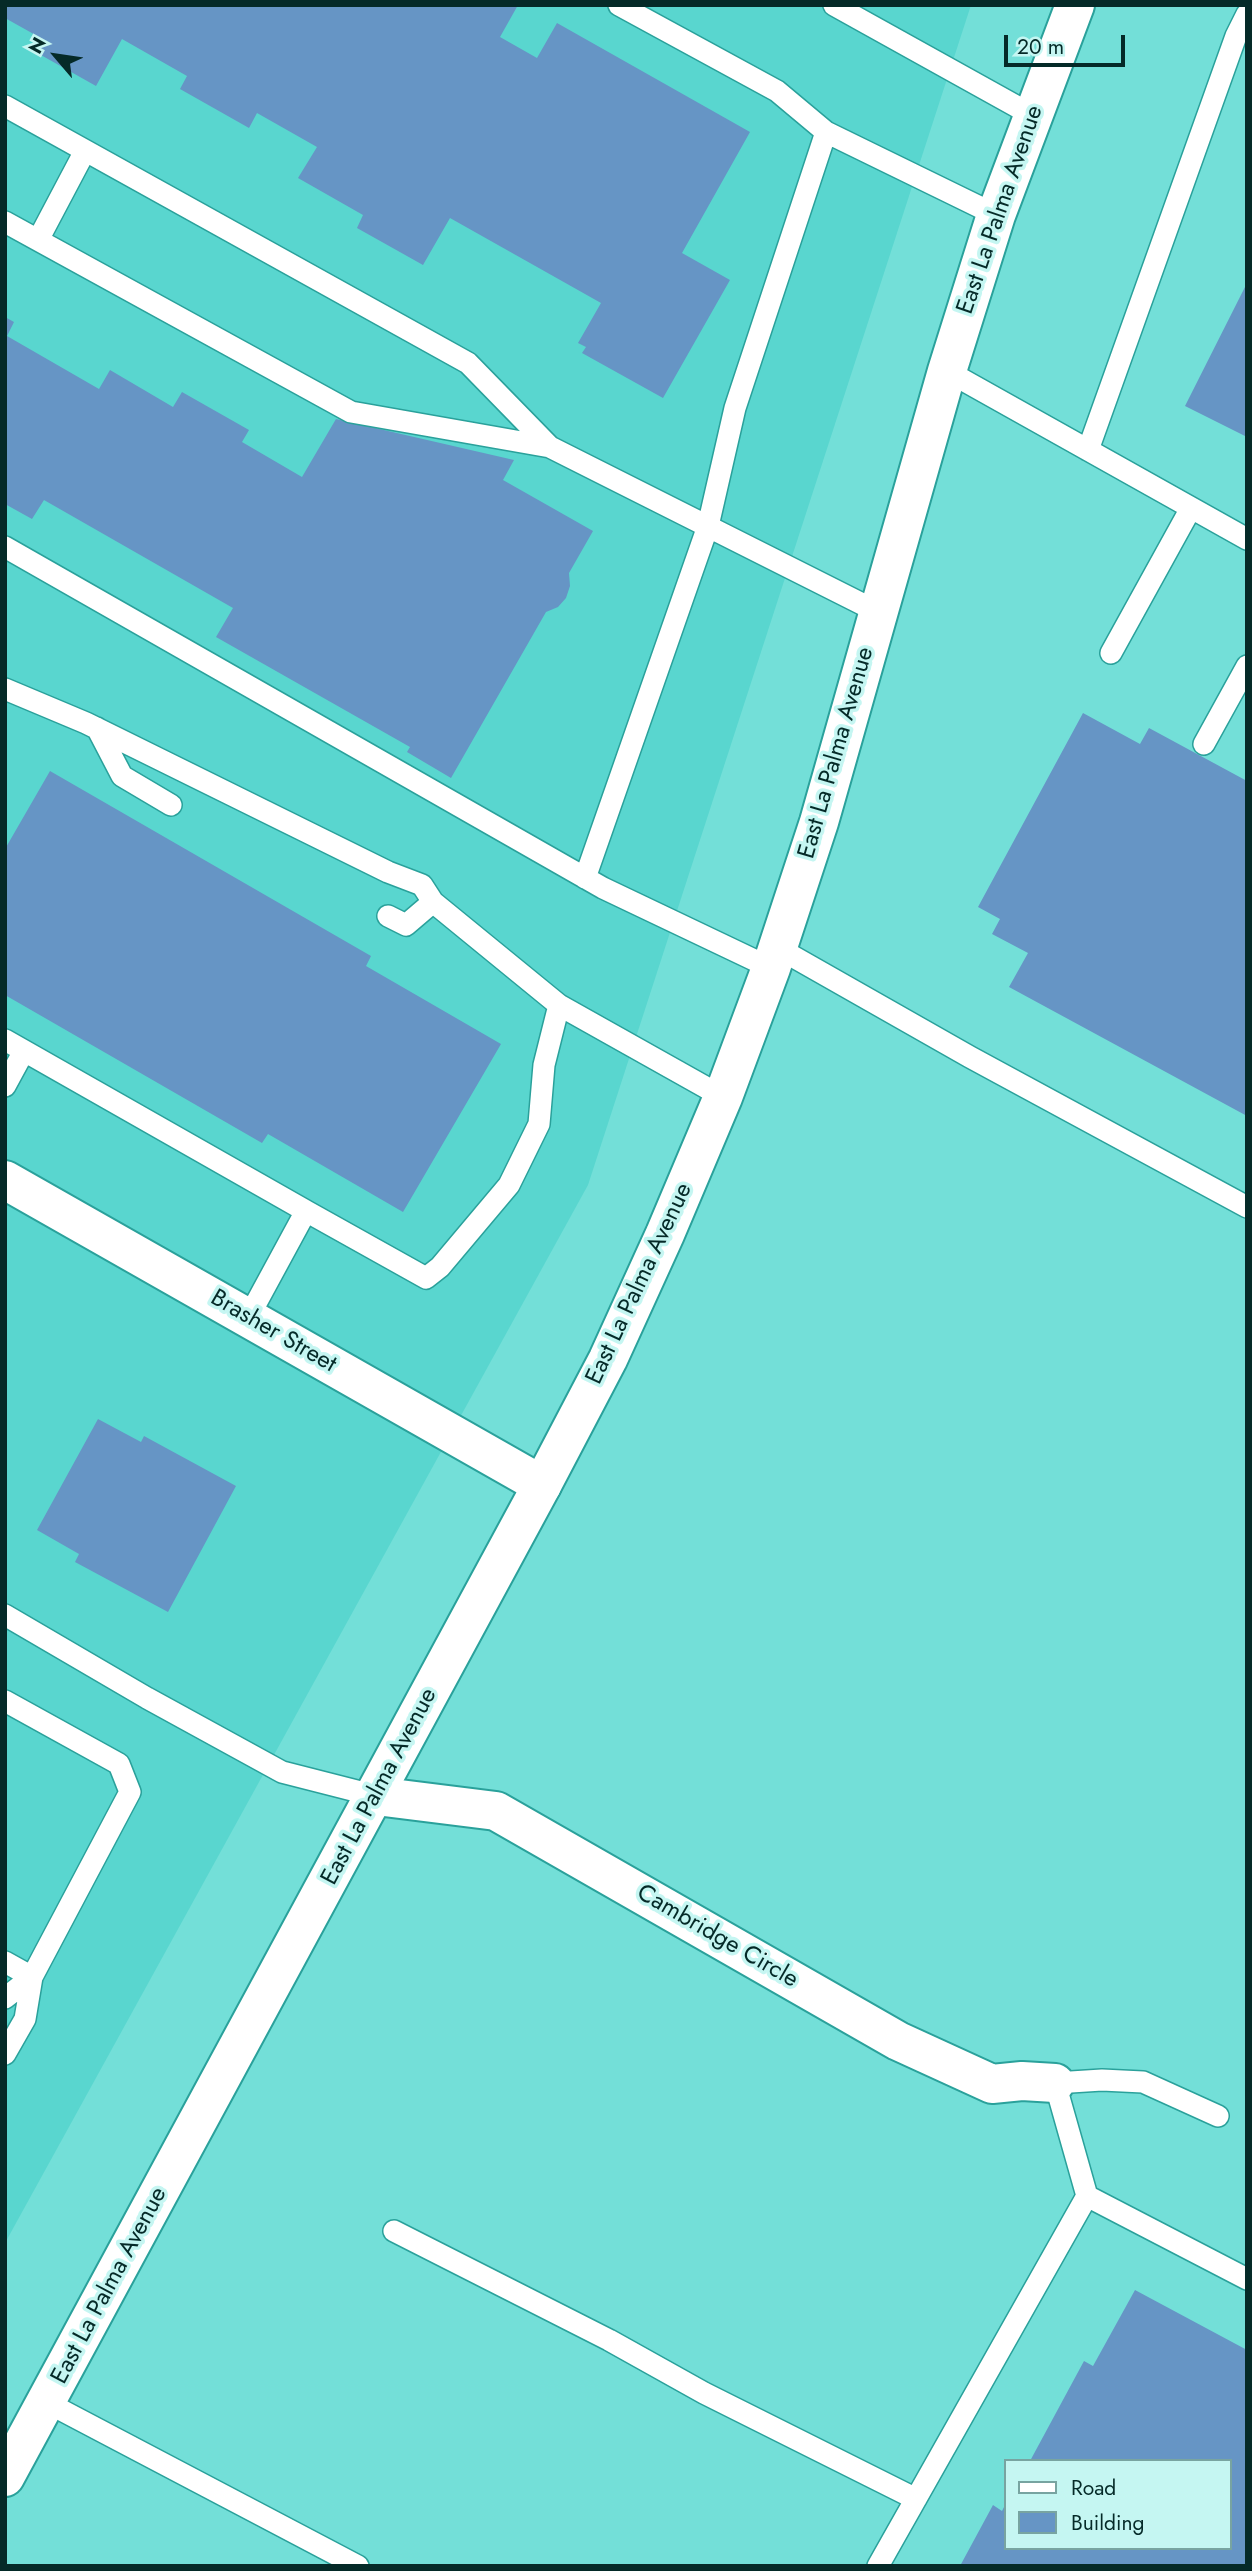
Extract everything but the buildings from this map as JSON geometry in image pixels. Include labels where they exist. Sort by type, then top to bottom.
[{"type":"main road","name":"East La Palma Avenue","points":[[5,2477],[542,1485],[608,1359],[666,1234],[723,1097],[774,958],[819,822],[947,371],[996,215],[1074,5]]},
{"type":"main road","name":"Brasher Street","points":[[5,1180],[542,1485]]},
{"type":"main road","name":"Cambridge Circle","points":[[376,1796],[496,1811],[898,2041],[992,2084],[1022,2081],[1055,2083]]},
{"type":"lane","points":[[619,5],[777,91],[826,132],[996,215]]},
{"type":"lane","points":[[834,5],[871,14],[1032,115]]},
{"type":"lane","points":[[1088,450],[1236,36],[1245,19]]},
{"type":"lane","points":[[5,106],[468,363],[550,447]]},
{"type":"lane","points":[[585,877],[708,526],[735,408],[826,132]]},
{"type":"lane","points":[[38,240],[85,150]]},
{"type":"lane","points":[[5,222],[351,412],[550,447],[878,612]]},
{"type":"lane","points":[[947,371],[1247,539]]},
{"type":"lane","points":[[1111,653],[1191,508]]},
{"type":"lane","points":[[5,547],[585,877],[774,958],[970,1057],[1247,1207]]},
{"type":"lane","points":[[1203,744],[1247,666]]},
{"type":"lane","points":[[5,689],[97,728],[388,872],[422,885],[433,902],[559,1005],[723,1097]]},
{"type":"lane","points":[[97,728],[122,776],[171,805]]},
{"type":"lane","points":[[388,916],[406,925],[433,902]]},
{"type":"lane","points":[[5,1040],[426,1278],[440,1267],[509,1185],[539,1124],[544,1065],[559,1005]]},
{"type":"lane","points":[[5,1086],[24,1051]]},
{"type":"lane","points":[[248,1318],[306,1211]]},
{"type":"lane","points":[[5,1615],[147,1698],[282,1772],[376,1796]]},
{"type":"lane","points":[[5,1701],[119,1764],[130,1792],[32,1977],[25,2019],[5,2054]]},
{"type":"lane","points":[[5,1962],[32,1977]]},
{"type":"lane","points":[[5,1998],[32,1977]]},
{"type":"lane","points":[[878,2566],[1087,2196],[1055,2083],[1102,2080],[1143,2082],[1218,2116]]},
{"type":"lane","points":[[1087,2196],[1247,2279]]},
{"type":"lane","points":[[394,2231],[575,2322],[704,2393],[916,2499]]},
{"type":"lane","points":[[46,2402],[358,2566]]},
{"type":"shaded area","points":[[5,5],[971,5],[588,1185],[5,2243]]}]
